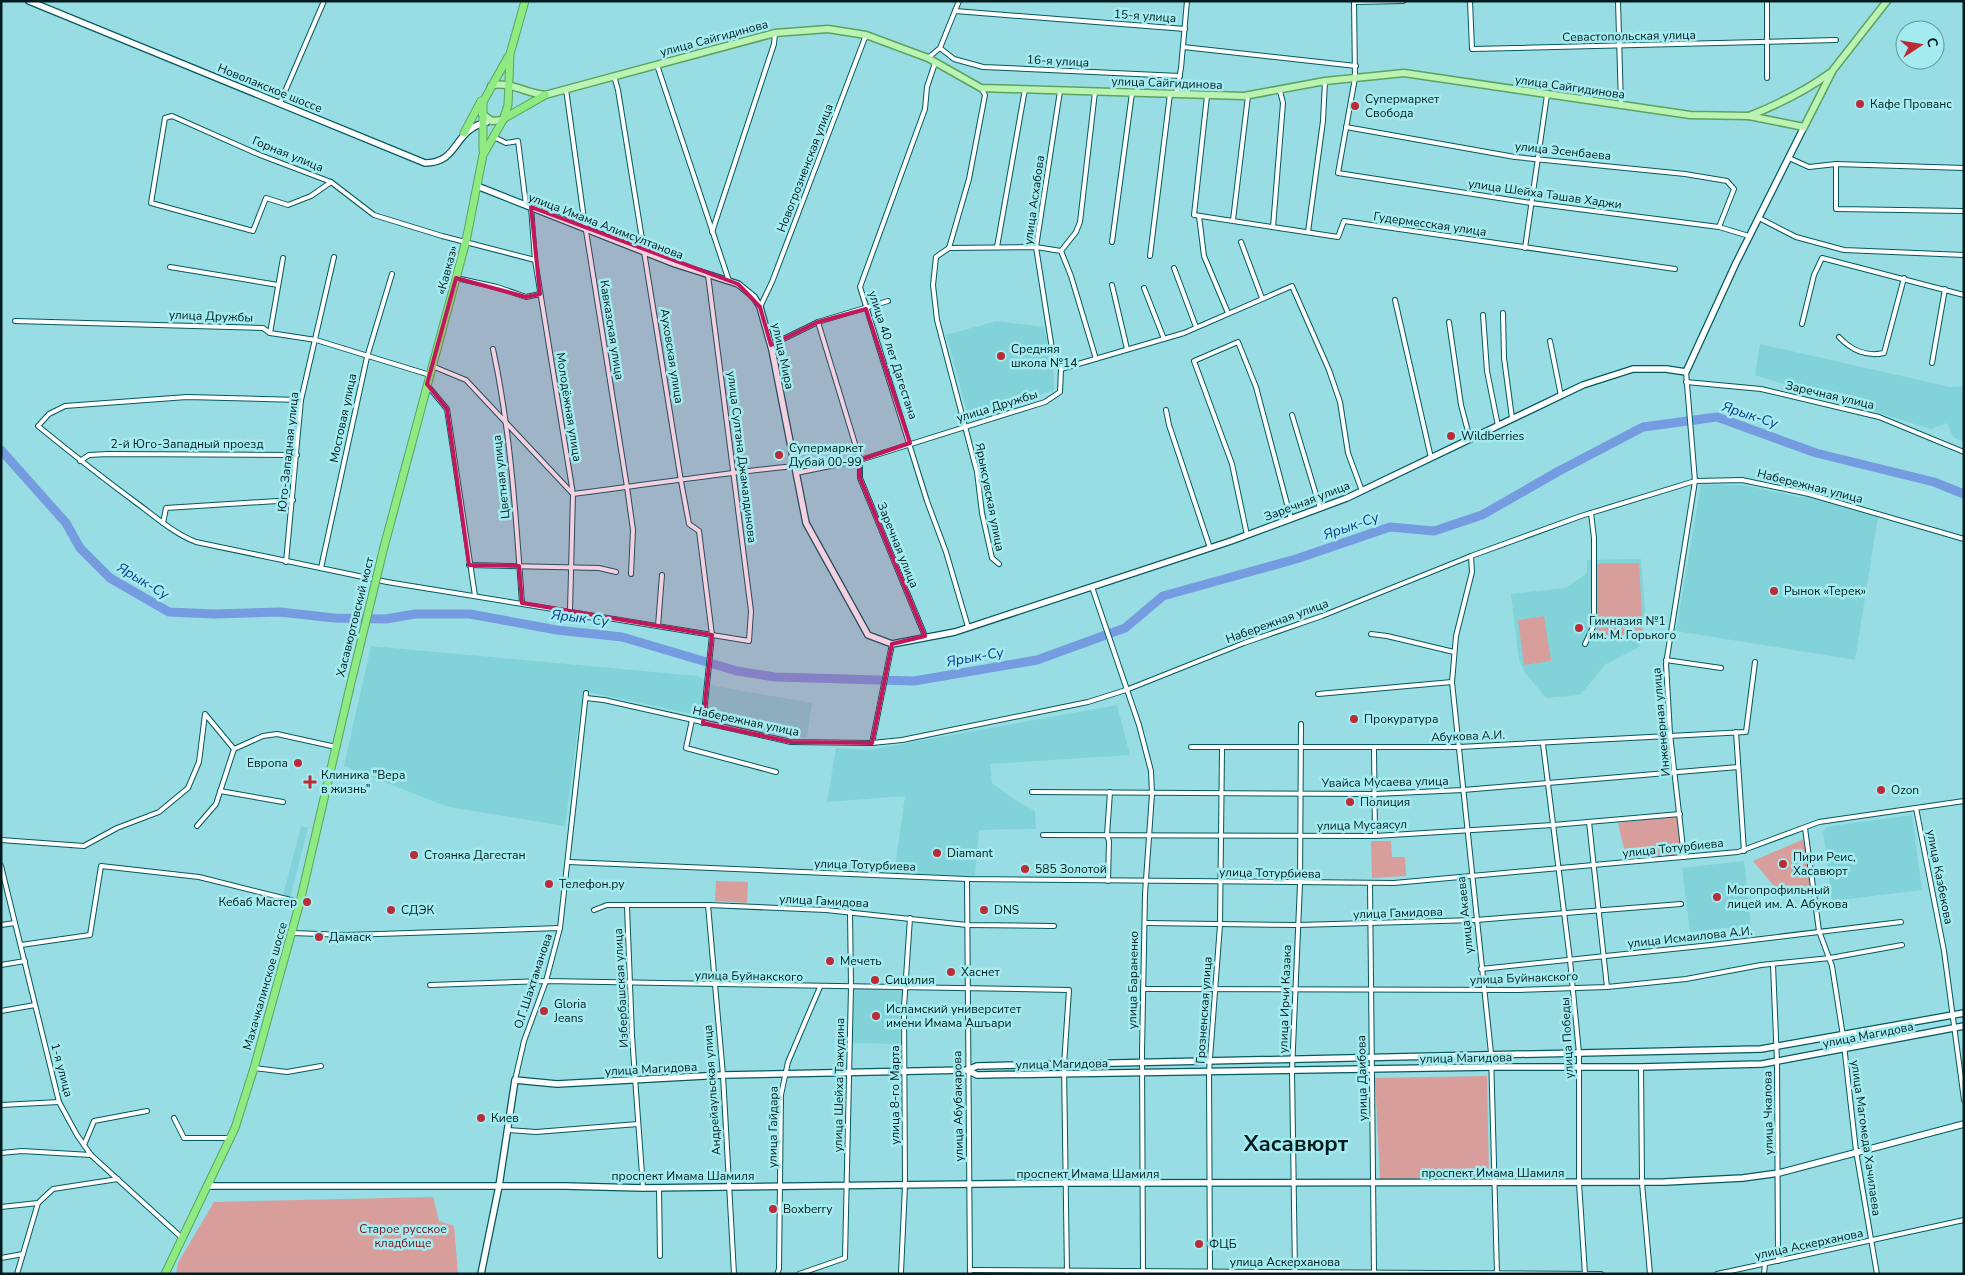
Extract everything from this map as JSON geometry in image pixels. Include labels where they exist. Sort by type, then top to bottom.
[{"type":"highway","name":"«Кавказ»","points":[[384,548],[466,242],[483,155],[503,120],[508,105],[510,54],[525,1]]},
{"type":"highway","points":[[464,133],[510,54]]},
{"type":"highway","points":[[483,155],[482,113],[489,89]]},
{"type":"highway","points":[[503,120],[545,95]]},
{"type":"highway","name":"Хасавюртовский мост","points":[[349,691],[384,548]]},
{"type":"highway","name":"Махачкалинское шоссе","points":[[165,1274],[181,1237],[230,1138],[254,1068],[300,902],[349,691]]},
{"type":"main road","name":"Новолакское шоссе","points":[[29,1],[425,163],[435,163],[443,159],[450,154],[464,133],[483,123],[492,121]]},
{"type":"main road","points":[[1686,372],[1749,236],[1833,70],[1887,1]]},
{"type":"main road","name":"улица Сайгидинова","points":[[545,95],[775,33],[828,30],[866,35],[928,58],[981,88],[1207,96],[1248,95],[1325,82],[1404,73],[1621,106],[1690,114],[1749,116],[1804,127]]},
{"type":"main road","points":[[1749,116],[1794,97],[1833,70]]},
{"type":"main road","points":[[489,89],[500,84],[534,94],[545,95]]},
{"type":"main road","points":[[482,113],[484,118],[492,121],[503,120]]},
{"type":"main road","name":"улица Имама Алимсултанова","points":[[478,186],[645,252],[729,281]]},
{"type":"main road","name":"улица Мира","points":[[729,281],[747,289],[760,306],[771,345],[806,523],[868,635],[892,644]]},
{"type":"main road","name":"Заречная улица","points":[[892,644],[968,627],[1210,548],[1291,519],[1362,491],[1583,385],[1633,369],[1666,369],[1686,372]]},
{"type":"main road","name":"улица Магидова","points":[[515,1080],[557,1084],[723,1075],[967,1070],[977,1066],[1142,1064],[1776,1048],[1964,1013]]},
{"type":"main road","name":"улица Магидова","points":[[967,1070],[976,1075],[1064,1075],[1492,1066],[1641,1067],[1777,1062],[1964,1026]]},
{"type":"main road","name":"О.Г.Шахтаманова","points":[[481,1274],[499,1186],[515,1080]]},
{"type":"main road","name":"проспект Имама Шамиля","points":[[206,1186],[659,1188],[848,1185],[1642,1182],[1743,1178],[1779,1172],[1964,1124]]},
{"type":"street","points":[[280,103],[324,1]]},
{"type":"street","points":[[928,58],[940,48],[959,1]]},
{"type":"street","points":[[1150,256],[1173,94],[1180,76],[1187,1]]},
{"type":"street","points":[[1346,127],[1356,66],[1354,2],[1403,1]]},
{"type":"street","name":"Севастопольская улица","points":[[1470,1],[1472,49],[1836,40]]},
{"type":"street","points":[[1618,1],[1621,106]]},
{"type":"street","points":[[1767,1],[1767,78]]},
{"type":"street","name":"15-я улица","points":[[955,11],[1185,28]]},
{"type":"street","points":[[712,232],[774,44],[775,33]]},
{"type":"street","name":"Новогрозненская улица","points":[[760,306],[772,282],[866,35]]},
{"type":"street","name":"16-я улица","points":[[940,48],[954,59],[983,67],[1180,76]]},
{"type":"street","points":[[1183,48],[1356,66]]},
{"type":"street","name":"улица 40 лет Дагестана","points":[[935,63],[927,87],[925,109],[860,287],[968,627]]},
{"type":"street","points":[[658,65],[729,281]]},
{"type":"street","name":"Ауховская улица","points":[[614,76],[618,90],[645,252],[681,481],[689,524],[698,531],[712,636],[703,723]]},
{"type":"street","points":[[1308,232],[1323,121],[1325,82]]},
{"type":"street","name":"Ярыксувская улица","points":[[981,88],[985,95],[970,178],[949,248],[936,258],[933,285],[936,320],[977,472],[982,513],[992,558],[999,564]]},
{"type":"street","points":[[997,247],[1025,89]]},
{"type":"street","name":"Кавказская улица","points":[[566,90],[627,487],[632,530],[631,574]]},
{"type":"street","name":"улица Асхабова","points":[[1060,91],[1036,247],[1052,350],[1061,369]]},
{"type":"street","points":[[1273,227],[1283,103],[1280,91]]},
{"type":"street","points":[[1061,251],[1076,232],[1080,222],[1095,92]]},
{"type":"street","points":[[1112,242],[1132,93]]},
{"type":"street","points":[[1234,220],[1248,95]]},
{"type":"street","points":[[1525,248],[1547,95]]},
{"type":"street","name":"Гудермесская улица","points":[[1207,96],[1194,215],[1338,237],[1344,221],[1674,269]]},
{"type":"street","name":"Горная улица","points":[[332,182],[311,196],[288,205],[266,198],[253,232],[150,203],[164,118],[172,116],[260,154],[332,182],[374,214],[466,242],[535,260]]},
{"type":"street","name":"улица Эсенбаева","points":[[1346,127],[1538,160],[1685,174],[1726,181],[1734,189],[1719,228]]},
{"type":"street","name":"улица Шейха Ташав Хаджи","points":[[1346,127],[1338,173],[1531,203],[1719,228],[1749,236]]},
{"type":"street","name":"Молодёжная улица","points":[[496,138],[506,143],[518,141],[529,206],[540,294],[573,494],[570,611]]},
{"type":"street","points":[[1789,158],[1809,167],[1836,164],[1964,168]]},
{"type":"street","points":[[1836,164],[1836,208],[1964,211]]},
{"type":"street","points":[[1199,216],[1204,256],[1228,313]]},
{"type":"street","points":[[1759,218],[1796,237],[1844,250],[1964,254]]},
{"type":"street","points":[[1241,242],[1262,298]]},
{"type":"street","points":[[949,248],[1036,247],[1061,251]]},
{"type":"street","points":[[1061,251],[1071,276],[1096,359]]},
{"type":"street","name":"Юго-Западная улица","points":[[286,562],[301,400],[334,257]]},
{"type":"street","points":[[270,333],[283,258]]},
{"type":"street","points":[[1802,324],[1814,275],[1822,258],[1964,294]]},
{"type":"street","points":[[170,266],[278,285]]},
{"type":"street","points":[[1174,268],[1196,328]]},
{"type":"street","name":"Мостовая улица","points":[[321,568],[366,357],[392,274]]},
{"type":"street","name":"улица Султана Джамалдинова","points":[[708,275],[751,611],[749,641],[712,636]]},
{"type":"street","points":[[456,278],[497,287],[526,297],[540,294]]},
{"type":"street","points":[[1840,337],[1850,348],[1876,355],[1884,353],[1904,278]]},
{"type":"street","points":[[1112,285],[1127,349]]},
{"type":"street","points":[[1061,369],[1196,328],[1292,286],[1329,370],[1340,402],[1348,454],[1362,491]]},
{"type":"street","points":[[1144,288],[1164,339]]},
{"type":"street","points":[[1932,363],[1945,289]]},
{"type":"street","points":[[1395,300],[1431,458]]},
{"type":"street","points":[[771,345],[818,322],[888,301]]},
{"type":"street","points":[[1503,313],[1504,358],[1508,404],[1512,418]]},
{"type":"street","points":[[1482,315],[1487,371],[1498,426]]},
{"type":"street","name":"улица Дружбы","points":[[15,321],[263,328],[270,333],[316,340],[366,357],[430,375]]},
{"type":"street","name":"Заречная улица","points":[[818,322],[860,460],[860,478],[925,636]]},
{"type":"street","points":[[1449,322],[1461,405],[1470,439]]},
{"type":"street","points":[[1550,341],[1561,396]]},
{"type":"street","points":[[1247,535],[1232,464],[1194,361],[1238,342],[1256,387],[1291,519]]},
{"type":"street","name":"Цветная улица","points":[[494,350],[515,502],[522,603]]},
{"type":"street","points":[[432,366],[466,380],[573,494],[681,481],[734,472],[795,466]]},
{"type":"street","name":"улица Дружбы","points":[[796,474],[860,460],[1045,402],[1060,392],[1061,369]]},
{"type":"street","name":"Инженерная улица","points":[[1684,857],[1676,772],[1670,734],[1666,660],[1695,481],[1686,372]]},
{"type":"street","name":"Заречная улица","points":[[1686,382],[1761,389],[1879,417],[1964,452]]},
{"type":"street","points":[[427,384],[430,391],[447,409],[475,596]]},
{"type":"street","points":[[301,400],[187,397],[66,406],[49,414],[38,426],[80,461],[163,523],[184,537],[196,542],[387,582],[712,636]]},
{"type":"street","points":[[1166,410],[1168,425],[1210,548]]},
{"type":"street","points":[[1292,415],[1320,508]]},
{"type":"street","name":"2-й Юго-Западный проезд","points":[[80,461],[89,455],[108,454],[297,455]]},
{"type":"street","name":"Набережная улица","points":[[586,698],[604,700],[791,742],[872,743],[902,740],[1088,702],[1126,690],[1244,643],[1322,616],[1471,556],[1591,513],[1695,481],[1742,480],[1810,494],[1964,539]]},
{"type":"street","points":[[163,523],[166,508],[293,500]]},
{"type":"street","points":[[1585,644],[1594,625],[1594,538],[1591,513]]},
{"type":"street","name":"улица Акаева","points":[[1471,556],[1472,572],[1454,652],[1452,682],[1492,1066],[1497,1274]]},
{"type":"street","points":[[469,565],[599,568],[616,572]]},
{"type":"street","points":[[658,626],[662,575]]},
{"type":"street","name":"улица Бараненко","points":[[1092,587],[1150,758],[1152,794],[1144,923],[1143,989],[1143,1272]]},
{"type":"street","points":[[1371,634],[1454,652]]},
{"type":"street","points":[[872,743],[892,644]]},
{"type":"street","points":[[1666,660],[1721,668]]},
{"type":"street","name":"Абукова А.И.","points":[[1191,747],[1222,749],[1459,747],[1543,744],[1670,734],[1746,732],[1755,662]]},
{"type":"street","points":[[1318,694],[1452,682]]},
{"type":"street","name":"О.Г.Шахтаманова","points":[[515,1080],[524,1040],[546,981],[560,928],[586,693]]},
{"type":"street","points":[[1,840],[84,846],[117,828],[159,812],[188,788],[199,762],[205,714],[234,749]]},
{"type":"street","points":[[692,720],[686,748],[776,772]]},
{"type":"street","name":"улица Ирчи Казака","points":[[1295,1272],[1292,1071],[1300,884],[1301,724]]},
{"type":"street","points":[[1736,732],[1744,850]]},
{"type":"street","points":[[197,826],[216,804],[234,749],[263,736],[277,734],[336,748]]},
{"type":"street","name":"улица Победы","points":[[1543,744],[1565,914],[1579,1053],[1579,1183],[1585,1274]]},
{"type":"street","points":[[1374,748],[1374,836]]},
{"type":"street","name":"Грозненская улица","points":[[1210,1273],[1209,1072],[1220,925],[1222,749]]},
{"type":"street","name":"Увайса Мусаева улица","points":[[1032,792],[1375,794],[1463,790],[1738,766]]},
{"type":"street","points":[[220,791],[283,802]]},
{"type":"street","points":[[1108,881],[1109,849],[1107,835],[1110,792]]},
{"type":"street","name":"улица Тотурбиева","points":[[568,862],[967,878],[1300,884],[1370,883],[1471,878],[1744,850],[1819,822],[1964,801]]},
{"type":"street","name":"улица Казбекова","points":[[1916,808],[1944,951],[1964,1100]]},
{"type":"street","name":"улица Мусаясул","points":[[1043,835],[1374,836],[1553,825],[1680,814]]},
{"type":"street","points":[[1590,822],[1607,987]]},
{"type":"street","name":"улица Магомеда Хачилаева","points":[[1805,828],[1819,931],[1830,958],[1843,1036],[1856,1151],[1877,1274]]},
{"type":"street","name":"1-я улица","points":[[1,866],[59,1102],[91,1155],[181,1237]]},
{"type":"street","points":[[21,945],[90,935],[101,866],[199,877],[300,902]]},
{"type":"street","name":"улица Абубакарова","points":[[967,878],[970,1272]]},
{"type":"street","name":"улица Даибова","points":[[1370,883],[1372,924],[1371,1058],[1374,1273]]},
{"type":"street","name":"улица Гамидова","points":[[594,910],[607,905],[627,907],[654,904],[708,905],[850,912],[967,925],[1054,926]]},
{"type":"street","name":"улица Гамидова","points":[[1144,923],[1220,925],[1372,924],[1476,920],[1599,912],[1681,904]]},
{"type":"street","name":"Андрейаульская улица","points":[[708,905],[723,1075],[734,1274]]},
{"type":"street","name":"Избербашская улица","points":[[627,907],[643,1188]]},
{"type":"street","name":"улица Шейха Тажудина","points":[[799,1274],[845,1258],[851,987],[850,912]]},
{"type":"street","name":"улица 8-го Марта","points":[[901,1272],[905,1186],[906,988],[910,918]]},
{"type":"street","name":"улица Исмаилова А.И.","points":[[1481,969],[1711,945],[1901,922]]},
{"type":"street","points":[[1,925],[15,923]]},
{"type":"street","points":[[292,933],[347,935],[560,928]]},
{"type":"street","name":"улица Буйнакского","points":[[1143,989],[1483,990],[1573,986],[1607,987],[1686,979],[1773,964],[1830,958],[1902,945]]},
{"type":"street","points":[[1,965],[25,961]]},
{"type":"street","name":"улица Чкалова","points":[[1773,964],[1779,1172],[1778,1261]]},
{"type":"street","name":"улица Буйнакского","points":[[430,985],[546,981],[630,984],[1068,990],[1064,1065]]},
{"type":"street","name":"улица Гайдара","points":[[777,1274],[779,1269],[782,1186],[781,1095],[788,1062],[820,987]]},
{"type":"street","points":[[1,1011],[36,1005]]},
{"type":"street","points":[[1064,1065],[1067,1271]]},
{"type":"street","points":[[254,1068],[287,1072],[321,1066]]},
{"type":"street","points":[[1641,1067],[1642,1182],[1650,1274]]},
{"type":"street","points":[[1,1105],[59,1102]]},
{"type":"street","points":[[84,1145],[94,1121],[148,1111]]},
{"type":"street","points":[[174,1118],[184,1138],[230,1138]]},
{"type":"street","points":[[507,1130],[536,1132],[638,1124]]},
{"type":"street","points":[[1,1153],[22,1151],[91,1155]]},
{"type":"street","points":[[17,1274],[38,1203],[53,1189],[118,1179]]},
{"type":"street","points":[[659,1188],[660,1256]]},
{"type":"street","points":[[1,1207],[38,1203]]},
{"type":"street","name":"улица Аскерханова","points":[[1717,1274],[1964,1220]]},
{"type":"street","points":[[1,1258],[23,1254]]},
{"type":"street","points":[[1764,1274],[1765,1264]]},
{"type":"street","name":"улица Аскерханова","points":[[970,1272],[1600,1274]]},
{"type":"highlighted area","points":[[531,207],[738,284],[760,307],[771,345],[818,322],[866,309],[910,443],[860,460],[860,478],[925,636],[892,644],[872,743],[825,744],[791,742],[703,723],[712,635],[522,603],[519,566],[469,565],[447,409],[427,384],[456,278],[526,297],[540,294]]},
{"type":"shaded area","name":"Средняя школа №14","points":[[997,321],[1044,327],[1054,376],[1054,390],[969,418],[946,335]]},
{"type":"shaded area","points":[[1760,344],[1950,387],[1964,386],[1964,442],[1953,437],[1947,423],[1931,429],[1755,375]]},
{"type":"shaded area","name":"Рынок «Терек»","points":[[1701,484],[1742,485],[1799,497],[1811,497],[1878,517],[1855,660],[1676,631]]},
{"type":"shaded area","name":"Гимназия №1 им. М. Горького","points":[[1641,559],[1645,609],[1639,647],[1606,664],[1580,695],[1546,698],[1526,674],[1519,660],[1511,594],[1566,588],[1587,573],[1587,560]]},
{"type":"shaded area","points":[[371,646],[697,676],[715,686],[812,703],[807,738],[583,691],[565,826],[448,807],[344,766]]},
{"type":"shaded area","points":[[1117,705],[1130,755],[990,764],[992,783],[1015,800],[1035,811],[1036,829],[979,830],[975,876],[894,874],[905,796],[827,802],[836,748],[869,750]]},
{"type":"shaded area","points":[[1912,815],[1922,890],[1832,901],[1823,830],[1831,826]]},
{"type":"shaded area","points":[[301,826],[308,828],[290,898],[283,896]]},
{"type":"shaded area","name":"Могопрофильный лицей им. А. Абукова","points":[[1744,861],[1751,925],[1690,932],[1682,868]]},
{"type":"shaded area","name":"Исламский университет имени Имама Ашъари","points":[[902,984],[900,1044],[851,1043],[852,988]]},
{"type":"green space","points":[[1639,563],[1643,634],[1598,637],[1594,564]]},
{"type":"green space","points":[[1544,616],[1551,661],[1524,665],[1518,620]]},
{"type":"green space","points":[[1678,816],[1682,855],[1627,861],[1618,823]]},
{"type":"green space","points":[[1804,839],[1811,890],[1780,893],[1753,861]]},
{"type":"green space","points":[[1371,841],[1391,841],[1392,857],[1405,857],[1406,876],[1372,878]]},
{"type":"green space","points":[[716,881],[748,882],[747,903],[715,901]]},
{"type":"green space","points":[[1487,1076],[1489,1177],[1380,1179],[1375,1078]]},
{"type":"green space","name":"Старое русское кладбище","points":[[433,1197],[439,1221],[454,1226],[458,1274],[176,1274],[178,1263],[214,1202]]},
{"type":"waterway","name":"Ярык-Су","points":[[1,450],[66,523],[80,548],[110,578],[169,612],[214,614],[280,612],[334,618],[386,619],[415,614],[470,614],[557,630],[622,637],[737,671],[775,677],[914,681],[1037,660],[1125,628],[1163,596],[1296,559],[1390,527],[1434,531],[1482,515],[1559,471],[1643,427],[1717,417],[1816,453],[1934,482],[1964,494]]},
{"type":"place","name":"Кафе Прованс","points":[[1860,104]]},
{"type":"place","name":"Супермаркет Свобода","points":[[1355,106]]},
{"type":"place","name":"Средняя школа №14","points":[[1001,356]]},
{"type":"place","name":"Wildberries","points":[[1451,436]]},
{"type":"place","name":"Супермаркет Дубай 00-99","points":[[779,455]]},
{"type":"place","name":"Рынок «Терек»","points":[[1774,591]]},
{"type":"place","name":"Гимназия №1 им. М. Горького","points":[[1579,628]]},
{"type":"place","name":"Прокуратура","points":[[1354,719]]},
{"type":"place","name":"Европа","points":[[298,763]]},
{"type":"place","name":"Клиника \"Вера в жизнь\"","points":[[310,782]]},
{"type":"place","name":"Ozon","points":[[1881,790]]},
{"type":"place","name":"Полиция","points":[[1350,802]]},
{"type":"place","name":"Diamant","points":[[937,853]]},
{"type":"place","name":"Стоянка Дагестан","points":[[414,855]]},
{"type":"place","name":"Пири Реис, Хасавюрт","points":[[1783,864]]},
{"type":"place","name":"585 Золотой","points":[[1025,869]]},
{"type":"place","name":"Телефон.ру","points":[[549,884]]},
{"type":"place","name":"Могопрофильный лицей им. А. Абукова","points":[[1717,897]]},
{"type":"place","name":"Кебаб Мастер","points":[[307,902]]},
{"type":"place","name":"СДЭК","points":[[391,910]]},
{"type":"place","name":"DNS","points":[[984,910]]},
{"type":"place","name":"Дамаск","points":[[319,937]]},
{"type":"place","name":"Мечеть","points":[[830,961]]},
{"type":"place","name":"Хаснет","points":[[951,972]]},
{"type":"place","name":"Сицилия","points":[[875,980]]},
{"type":"place","name":"Gloria Jeans","points":[[544,1011]]},
{"type":"place","name":"Исламский университет имени Имама Ашъари","points":[[876,1016]]},
{"type":"place","name":"Киев","points":[[481,1118]]},
{"type":"place","name":"Boxberry","points":[[773,1209]]},
{"type":"place","name":"ФЦБ","points":[[1199,1244]]},
{"type":"district","name":"Хасавюрт","points":[[1296,1144]]}]
